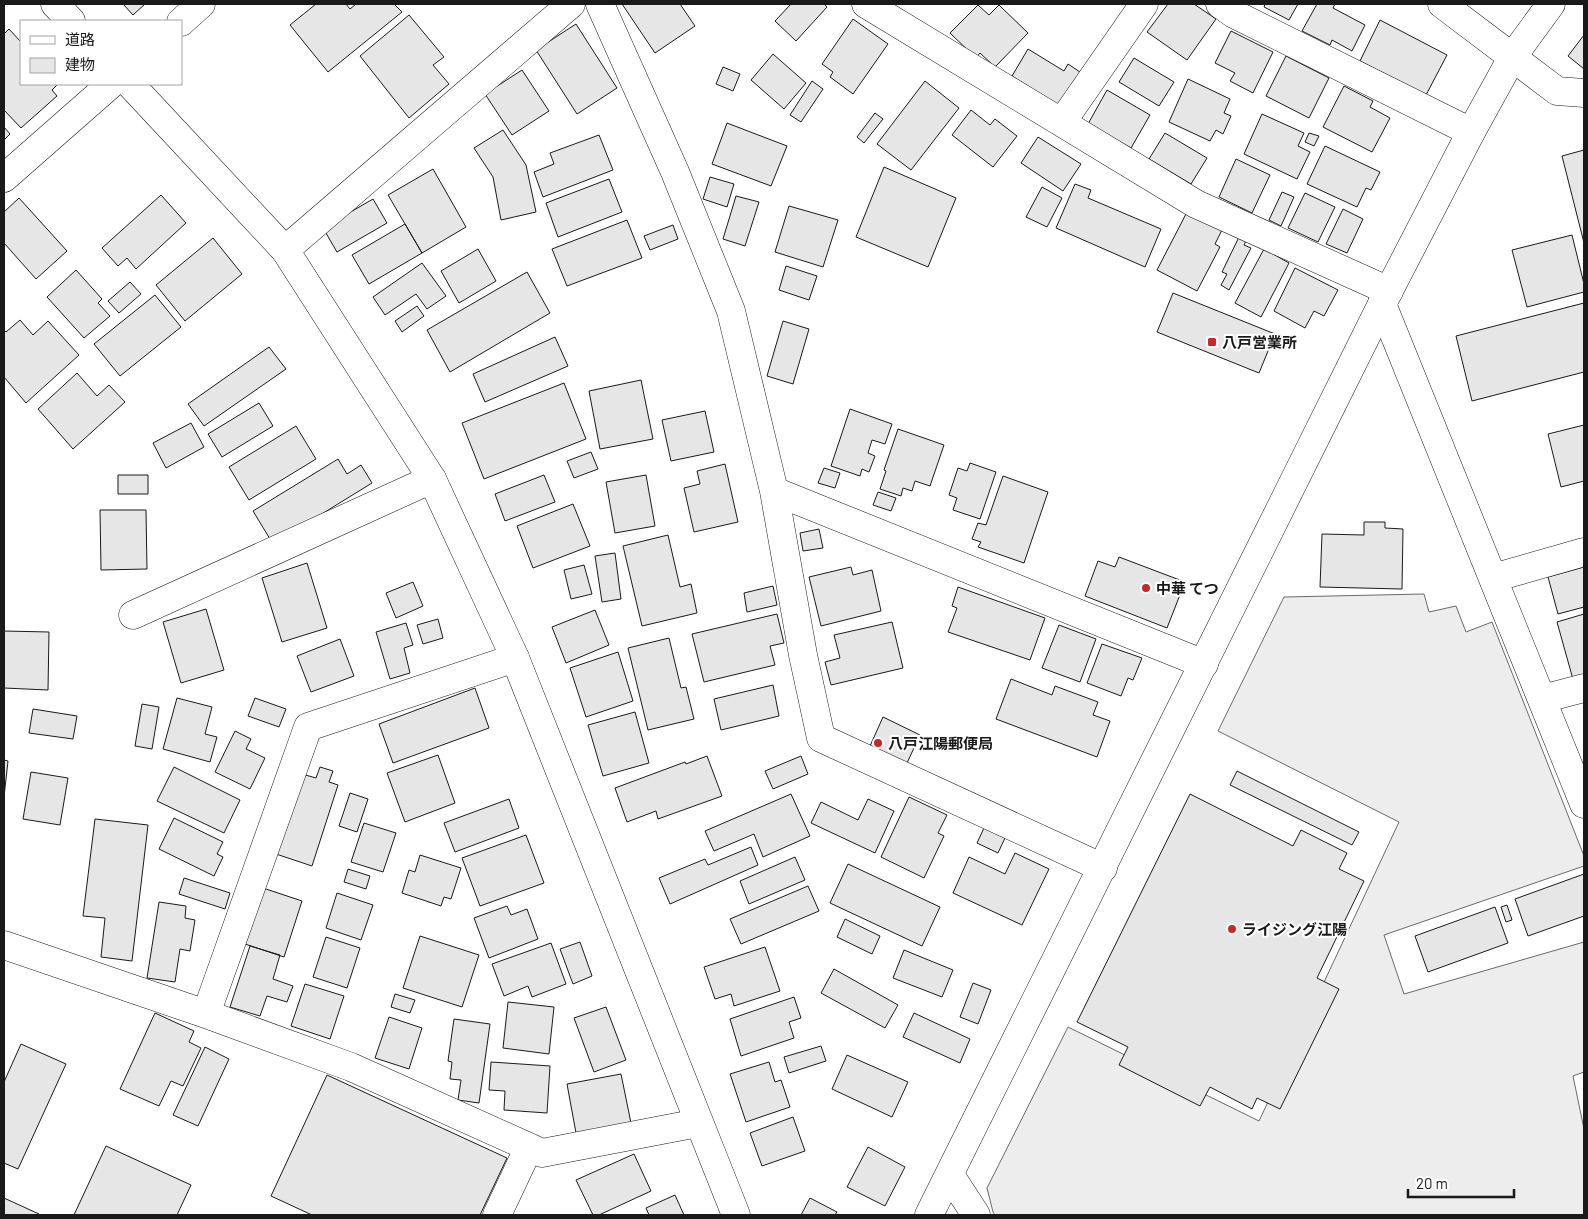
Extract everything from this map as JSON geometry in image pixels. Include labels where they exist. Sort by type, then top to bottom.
[{"type":"street","points":[[55,4],[70,20]]},
{"type":"street","points":[[182,21],[201,4]]},
{"type":"street","points":[[285,250],[571,4]]},
{"type":"street","points":[[600,4],[675,172],[731,311],[774,491],[803,655],[821,738],[1102,868]]},
{"type":"street","points":[[866,4],[1196,204],[1385,297],[1493,578],[1584,804]]},
{"type":"street","points":[[1062,122],[1144,4]]},
{"type":"street","points":[[1220,4],[1234,14],[1471,132]]},
{"type":"street","points":[[1442,4],[1557,91],[1584,92]]},
{"type":"street","points":[[929,1215],[1385,297],[1513,56],[1551,4]]},
{"type":"street","points":[[4,178],[110,85]]},
{"type":"street","points":[[131,85],[285,250],[432,479],[515,658],[736,1215]]},
{"type":"street","points":[[133,615],[432,479]]},
{"type":"street","points":[[774,491],[1204,664]]},
{"type":"street","points":[[1493,578],[1584,552]]},
{"type":"street","points":[[206,1014],[308,726],[515,658]]},
{"type":"street","points":[[1542,699],[1584,688]]},
{"type":"street","points":[[4,946],[206,1014],[351,1067],[542,1153],[698,1123]]},
{"type":"street","points":[[497,1215],[529,1147]]},
{"type":"street","points":[[950,1175],[976,1215]]},
{"type":"shaded area","points":[[1424,594],[1429,612],[1456,606],[1466,632],[1492,622],[1584,856],[1584,866],[1384,935],[1404,994],[1584,942],[1584,1072],[1573,1076],[1584,1129],[1584,1215],[995,1215],[987,1188],[1068,1027],[1259,1121],[1399,822],[1218,731],[1284,597]]},
{"type":"building","points":[[123,4],[145,4],[133,15]]},
{"type":"building","points":[[316,4],[346,4],[350,9],[356,4],[394,4],[402,12],[328,72],[290,25]]},
{"type":"building","points":[[622,4],[680,4],[695,26],[655,53]]},
{"type":"building","points":[[791,4],[824,4],[827,7],[796,41],[775,21]]},
{"type":"building","points":[[1168,4],[1194,4],[1216,19],[1187,60],[1147,32]]},
{"type":"building","points":[[1265,4],[1298,4],[1289,20],[1264,7]]},
{"type":"building","points":[[1317,4],[1335,4],[1333,8],[1365,25],[1352,51],[1332,40],[1330,45],[1302,31]]},
{"type":"building","points":[[978,5],[989,15],[999,5],[1028,33],[995,67],[980,53],[976,58],[950,33]]},
{"type":"building","points":[[409,15],[444,57],[433,65],[449,84],[409,118],[360,56]]},
{"type":"building","points":[[853,19],[888,44],[853,94],[830,77],[833,72],[822,64]]},
{"type":"building","points":[[1380,20],[1447,55],[1426,95],[1360,61]]},
{"type":"building","points":[[576,24],[617,88],[577,114],[536,50]]},
{"type":"building","points":[[9,29],[20,41],[20,85],[57,85],[52,90],[57,96],[21,128],[4,110],[4,34]]},
{"type":"building","points":[[1231,31],[1273,52],[1253,93],[1230,81],[1235,73],[1215,63]]},
{"type":"building","points":[[1584,35],[1584,69],[1568,56]]},
{"type":"building","points":[[1028,49],[1064,71],[1068,64],[1080,72],[1059,106],[1012,76]]},
{"type":"building","points":[[773,54],[806,83],[784,109],[751,80]]},
{"type":"building","points":[[1286,56],[1329,78],[1309,118],[1266,96]]},
{"type":"building","points":[[1134,58],[1174,82],[1159,106],[1119,82]]},
{"type":"building","points":[[723,67],[740,74],[733,91],[716,84]]},
{"type":"building","points":[[522,70],[549,111],[512,135],[485,94]]},
{"type":"building","points":[[1188,79],[1230,99],[1224,113],[1231,116],[1223,134],[1216,130],[1210,141],[1169,122]]},
{"type":"building","points":[[812,81],[823,89],[801,122],[790,115]]},
{"type":"building","points":[[925,81],[959,108],[911,170],[877,144]]},
{"type":"building","points":[[1344,86],[1373,101],[1370,107],[1390,118],[1372,152],[1323,127]]},
{"type":"building","points":[[1107,90],[1150,115],[1131,148],[1088,124]]},
{"type":"building","points":[[971,110],[990,125],[995,119],[1017,136],[993,167],[952,135]]},
{"type":"building","points":[[875,113],[883,119],[864,143],[857,137]]},
{"type":"building","points":[[1262,114],[1304,133],[1298,146],[1310,152],[1297,179],[1244,154]]},
{"type":"building","points":[[727,123],[787,146],[771,186],[712,164]]},
{"type":"building","points":[[4,127],[10,134],[4,140]]},
{"type":"building","points":[[503,130],[526,165],[536,212],[501,220],[493,177],[474,148]]},
{"type":"building","points":[[1165,133],[1207,158],[1191,184],[1149,159]]},
{"type":"building","points":[[1309,133],[1319,136],[1314,146],[1305,142]]},
{"type":"building","points":[[599,135],[613,170],[543,197],[534,172],[554,164],[550,153]]},
{"type":"building","points":[[1038,137],[1081,164],[1063,191],[1021,163]]},
{"type":"building","points":[[1325,146],[1380,172],[1371,190],[1366,188],[1357,207],[1307,184]]},
{"type":"building","points":[[1584,150],[1584,243],[1562,156]]},
{"type":"building","points":[[1236,159],[1270,175],[1252,213],[1219,197]]},
{"type":"building","points":[[884,167],[956,198],[928,267],[856,237]]},
{"type":"building","points":[[433,169],[466,227],[422,253],[388,195]]},
{"type":"building","points":[[710,177],[734,184],[727,207],[703,199]]},
{"type":"building","points":[[609,179],[622,212],[558,237],[546,203]]},
{"type":"building","points":[[1075,184],[1091,190],[1088,198],[1161,229],[1145,267],[1056,228]]},
{"type":"building","points":[[1042,187],[1062,198],[1047,227],[1026,217]]},
{"type":"building","points":[[1282,192],[1294,197],[1281,226],[1269,220]]},
{"type":"building","points":[[1305,193],[1335,207],[1318,242],[1288,228]]},
{"type":"building","points":[[161,195],[186,223],[136,269],[127,258],[118,266],[102,248]]},
{"type":"building","points":[[736,196],[759,202],[745,246],[723,239]]},
{"type":"building","points":[[19,198],[67,251],[36,279],[4,243],[4,212]]},
{"type":"building","points":[[373,199],[387,223],[337,252],[323,228]]},
{"type":"building","points":[[789,206],[838,220],[823,267],[775,252]]},
{"type":"building","points":[[1343,209],[1363,219],[1347,253],[1326,244]]},
{"type":"building","points":[[1187,212],[1222,230],[1215,244],[1220,247],[1197,291],[1157,270]]},
{"type":"building","points":[[627,220],[642,258],[567,286],[552,249]]},
{"type":"building","points":[[405,224],[422,253],[369,284],[352,255]]},
{"type":"building","points":[[673,225],[678,239],[650,250],[644,236]]},
{"type":"building","points":[[1572,235],[1584,284],[1584,292],[1527,307],[1512,250]]},
{"type":"building","points":[[1239,237],[1246,241],[1244,245],[1251,248],[1229,290],[1221,285],[1227,274],[1222,272]]},
{"type":"building","points":[[213,238],[242,274],[185,321],[156,285]]},
{"type":"building","points":[[478,249],[496,281],[459,303],[441,271]]},
{"type":"building","points":[[1264,249],[1289,263],[1261,317],[1235,303]]},
{"type":"building","points":[[422,263],[446,296],[427,309],[416,294],[385,315],[373,297]]},
{"type":"building","points":[[786,266],[817,276],[809,300],[779,290]]},
{"type":"building","points":[[1295,268],[1338,290],[1324,316],[1314,311],[1305,328],[1274,311]]},
{"type":"building","points":[[76,270],[102,299],[98,303],[110,316],[84,338],[47,297]]},
{"type":"building","points":[[527,272],[550,313],[450,372],[427,330]]},
{"type":"building","points":[[130,282],[141,294],[119,313],[108,301]]},
{"type":"building","points":[[1173,293],[1275,334],[1259,373],[1157,332]]},
{"type":"building","points":[[155,295],[181,327],[120,376],[94,344]]},
{"type":"building","points":[[1584,303],[1584,372],[1472,401],[1456,336]]},
{"type":"building","points":[[417,306],[424,316],[402,332],[395,321]]},
{"type":"building","points":[[20,320],[33,335],[48,321],[79,355],[26,403],[4,377],[4,330],[6,332]]},
{"type":"building","points":[[783,321],[809,329],[793,384],[767,376]]},
{"type":"building","points":[[555,337],[568,366],[485,402],[473,374]]},
{"type":"building","points":[[269,347],[286,369],[204,426],[188,404]]},
{"type":"building","points":[[77,373],[97,396],[109,385],[125,402],[73,449],[38,409]]},
{"type":"building","points":[[641,380],[653,439],[600,449],[589,391]]},
{"type":"building","points":[[564,383],[586,439],[484,479],[462,423]]},
{"type":"building","points":[[259,403],[273,426],[222,457],[208,434]]},
{"type":"building","points":[[850,409],[892,424],[885,444],[872,440],[868,453],[875,456],[869,472],[862,469],[860,476],[831,466]]},
{"type":"building","points":[[705,411],[714,452],[671,461],[662,420]]},
{"type":"building","points":[[191,423],[204,447],[166,468],[153,443]]},
{"type":"building","points":[[1584,425],[1584,481],[1561,487],[1548,434]]},
{"type":"building","points":[[296,426],[316,459],[249,500],[229,467]]},
{"type":"building","points":[[898,429],[944,445],[930,486],[915,481],[912,491],[903,488],[901,496],[880,489],[886,471],[884,470]]},
{"type":"building","points":[[591,452],[598,469],[574,478],[567,461]]},
{"type":"building","points":[[338,459],[347,474],[361,465],[372,483],[273,544],[253,511]]},
{"type":"building","points":[[970,463],[996,472],[980,519],[953,510],[957,498],[949,495],[958,468],[967,471]]},
{"type":"building","points":[[725,464],[738,522],[694,532],[684,488],[700,484],[697,471]]},
{"type":"building","points":[[824,468],[840,473],[835,488],[818,483]]},
{"type":"building","points":[[118,475],[148,475],[148,494],[118,494]]},
{"type":"building","points":[[544,475],[555,502],[505,521],[495,494]]},
{"type":"building","points":[[646,475],[655,526],[615,533],[606,482]]},
{"type":"building","points":[[1003,476],[1048,492],[1024,563],[978,547],[981,542],[972,539],[978,523],[986,525]]},
{"type":"building","points":[[878,492],[896,498],[891,511],[873,505]]},
{"type":"building","points":[[573,504],[590,546],[533,568],[517,526]]},
{"type":"building","points":[[100,510],[146,510],[147,569],[101,570]]},
{"type":"building","points":[[1364,522],[1385,522],[1385,528],[1403,529],[1402,589],[1320,587],[1322,534],[1364,535]]},
{"type":"building","points":[[819,529],[823,548],[803,551],[800,533]]},
{"type":"building","points":[[668,535],[680,587],[691,584],[697,613],[642,626],[623,546]]},
{"type":"building","points":[[615,553],[621,599],[602,602],[595,556]]},
{"type":"building","points":[[1119,557],[1185,582],[1167,628],[1085,596],[1098,561],[1115,567]]},
{"type":"building","points":[[307,563],[327,628],[282,642],[262,578]]},
{"type":"building","points":[[584,565],[592,594],[571,599],[564,570]]},
{"type":"building","points":[[851,567],[853,575],[872,570],[881,611],[821,626],[809,577]]},
{"type":"building","points":[[1584,567],[1584,607],[1558,614],[1548,577]]},
{"type":"building","points":[[413,582],[423,606],[396,618],[386,593]]},
{"type":"building","points":[[773,586],[777,605],[747,612],[744,593]]},
{"type":"building","points":[[958,587],[1045,618],[1030,660],[948,632],[957,608],[952,606]]},
{"type":"building","points":[[206,609],[224,670],[181,683],[163,622]]},
{"type":"building","points":[[595,610],[609,645],[566,663],[552,627]]},
{"type":"building","points":[[777,614],[784,643],[770,646],[775,665],[704,682],[692,634]]},
{"type":"building","points":[[1584,614],[1584,680],[1574,683],[1557,622]]},
{"type":"building","points":[[438,619],[443,638],[423,644],[417,625]]},
{"type":"building","points":[[892,622],[903,668],[831,685],[825,662],[840,658],[834,635]]},
{"type":"building","points":[[406,623],[413,645],[404,648],[410,673],[390,679],[376,632]]},
{"type":"building","points":[[1059,625],[1096,639],[1080,682],[1042,668]]},
{"type":"building","points":[[4,631],[49,632],[48,690],[4,688]]},
{"type":"building","points":[[669,638],[681,688],[686,687],[694,719],[648,730],[628,648]]},
{"type":"building","points":[[340,639],[354,676],[311,692],[297,656]]},
{"type":"building","points":[[1102,644],[1142,658],[1133,680],[1128,678],[1121,696],[1087,683]]},
{"type":"building","points":[[618,652],[633,701],[586,717],[570,668]]},
{"type":"building","points":[[1011,679],[1052,695],[1055,686],[1098,702],[1093,715],[1110,721],[1097,757],[996,719]]},
{"type":"building","points":[[773,685],[779,716],[721,730],[714,699]]},
{"type":"building","points":[[475,688],[489,728],[393,763],[379,724]]},
{"type":"building","points":[[177,698],[212,707],[205,734],[217,737],[210,762],[163,749]]},
{"type":"building","points":[[255,698],[286,709],[279,727],[248,716]]},
{"type":"building","points":[[142,704],[159,707],[152,749],[135,746]]},
{"type":"building","points":[[33,709],[77,716],[73,739],[29,733]]},
{"type":"building","points":[[635,712],[649,763],[603,776],[588,725]]},
{"type":"building","points":[[883,717],[920,735],[907,763],[870,746]]},
{"type":"building","points":[[235,731],[251,739],[246,749],[265,758],[250,789],[215,772]]},
{"type":"building","points":[[438,755],[455,803],[405,822],[387,773]]},
{"type":"building","points":[[707,756],[722,796],[658,819],[656,811],[627,822],[615,788],[685,762],[686,764]]},
{"type":"building","points":[[801,756],[808,774],[773,789],[765,771]]},
{"type":"building","points":[[4,760],[8,761],[4,797]]},
{"type":"building","points":[[174,767],[240,800],[224,833],[157,801]]},
{"type":"building","points":[[320,767],[333,771],[329,782],[338,785],[312,866],[276,854],[302,774],[316,778]]},
{"type":"building","points":[[1237,771],[1359,832],[1352,845],[1230,785]]},
{"type":"building","points":[[31,772],[68,778],[60,825],[23,819]]},
{"type":"building","points":[[350,793],[368,799],[357,832],[339,826]]},
{"type":"building","points":[[791,794],[810,836],[763,857],[754,834],[714,851],[705,831]]},
{"type":"building","name":"ライジング江陽","points":[[1190,794],[1293,846],[1301,830],[1347,853],[1339,869],[1364,881],[1317,978],[1339,989],[1280,1109],[1257,1098],[1252,1109],[1210,1087],[1200,1106],[1119,1065],[1128,1047],[1077,1022]]},
{"type":"building","points":[[909,797],[947,815],[938,833],[944,836],[924,878],[881,857]]},
{"type":"building","points":[[509,799],[519,828],[455,852],[444,823]]},
{"type":"building","points":[[868,799],[894,811],[875,853],[811,823],[821,802],[858,820]]},
{"type":"building","points":[[174,818],[223,842],[217,854],[223,857],[214,876],[159,849]]},
{"type":"building","points":[[95,819],[148,825],[132,961],[101,957],[105,918],[83,916]]},
{"type":"building","points":[[364,823],[396,833],[383,872],[351,862]]},
{"type":"building","points":[[984,828],[1005,838],[998,853],[977,843]]},
{"type":"building","points":[[526,835],[544,883],[480,906],[462,858]]},
{"type":"building","points":[[751,847],[758,865],[670,904],[659,878],[705,859],[708,865]]},
{"type":"building","points":[[1015,853],[1049,869],[1022,925],[953,893],[969,857],[1005,874]]},
{"type":"building","points":[[420,855],[461,868],[451,899],[444,897],[441,906],[402,893],[409,870],[415,872]]},
{"type":"building","points":[[795,857],[805,880],[749,904],[740,881]]},
{"type":"building","points":[[848,864],[940,907],[922,946],[830,903]]},
{"type":"building","points":[[348,869],[370,876],[366,889],[344,882]]},
{"type":"building","points":[[1584,874],[1584,916],[1528,936],[1515,899]]},
{"type":"building","points":[[184,878],[230,893],[225,909],[179,894]]},
{"type":"building","points":[[808,886],[819,911],[741,944],[730,919]]},
{"type":"building","points":[[263,888],[302,901],[284,957],[245,944]]},
{"type":"building","points":[[337,893],[373,905],[361,940],[326,928]]},
{"type":"building","points":[[159,902],[186,906],[185,918],[195,920],[190,951],[180,949],[175,982],[147,978]]},
{"type":"building","points":[[1507,905],[1512,920],[1506,922],[1501,907]]},
{"type":"building","points":[[507,906],[511,915],[527,909],[538,939],[489,958],[474,918]]},
{"type":"building","points":[[1495,907],[1508,943],[1428,972],[1415,936]]},
{"type":"building","points":[[845,919],[880,936],[872,954],[837,937]]},
{"type":"building","points":[[420,936],[479,955],[462,1007],[403,988]]},
{"type":"building","points":[[326,937],[360,948],[347,988],[313,977]]},
{"type":"building","points":[[580,942],[592,976],[573,984],[560,949]]},
{"type":"building","points":[[551,943],[566,984],[532,997],[528,986],[504,996],[492,964]]},
{"type":"building","points":[[250,946],[280,955],[273,979],[293,986],[287,1002],[267,996],[260,1016],[230,1007]]},
{"type":"building","points":[[765,947],[780,991],[734,1006],[731,994],[715,999],[704,967]]},
{"type":"building","points":[[904,950],[953,970],[942,997],[893,978]]},
{"type":"building","points":[[834,969],[898,1005],[885,1028],[821,993]]},
{"type":"building","points":[[973,983],[991,990],[978,1024],[960,1017]]},
{"type":"building","points":[[305,984],[344,996],[330,1039],[291,1026]]},
{"type":"building","points":[[395,994],[415,1000],[410,1013],[391,1007]]},
{"type":"building","points":[[794,997],[801,1018],[789,1022],[794,1038],[741,1056],[730,1019]]},
{"type":"building","points":[[508,1002],[554,1007],[549,1054],[503,1048]]},
{"type":"building","points":[[606,1007],[626,1060],[594,1072],[574,1018]]},
{"type":"building","points":[[155,1013],[194,1031],[189,1042],[201,1048],[183,1086],[171,1081],[159,1106],[120,1089]]},
{"type":"building","points":[[914,1013],[970,1039],[960,1063],[903,1037]]},
{"type":"building","points":[[389,1017],[422,1028],[409,1069],[375,1058]]},
{"type":"building","points":[[454,1019],[490,1024],[479,1103],[458,1100],[461,1080],[450,1079],[452,1062],[448,1061]]},
{"type":"building","points":[[21,1044],[66,1064],[18,1169],[4,1163],[4,1082]]},
{"type":"building","points":[[821,1046],[826,1061],[789,1073],[784,1057]]},
{"type":"building","points":[[205,1047],[229,1059],[198,1126],[173,1115]]},
{"type":"building","points":[[847,1055],[908,1082],[892,1117],[832,1089]]},
{"type":"building","points":[[491,1062],[550,1066],[547,1113],[504,1110],[505,1091],[489,1090]]},
{"type":"building","points":[[769,1062],[775,1082],[781,1080],[790,1107],[746,1122],[730,1074]]},
{"type":"building","points":[[621,1074],[631,1123],[576,1133],[567,1084]]},
{"type":"building","points":[[327,1075],[507,1158],[480,1215],[312,1215],[271,1196]]},
{"type":"building","points":[[793,1117],[805,1151],[762,1166],[750,1133]]},
{"type":"building","points":[[106,1146],[191,1185],[177,1215],[74,1215]]},
{"type":"building","points":[[868,1147],[905,1167],[885,1206],[847,1187]]},
{"type":"building","points":[[634,1154],[651,1191],[599,1215],[593,1215],[576,1180]]},
{"type":"building","points":[[675,1195],[684,1215],[649,1215],[646,1208]]},
{"type":"building","points":[[4,1198],[39,1214],[4,1215]]},
{"type":"building","points":[[810,1198],[837,1212],[835,1215],[801,1215]]},
{"type":"place","name":"八戸営業所","points":[[1212,342]]},
{"type":"place","name":"中華 てつ","points":[[1146,588]]},
{"type":"place","name":"八戸江陽郵便局","points":[[878,743]]},
{"type":"place","name":"ライジング江陽","points":[[1232,929]]}]
